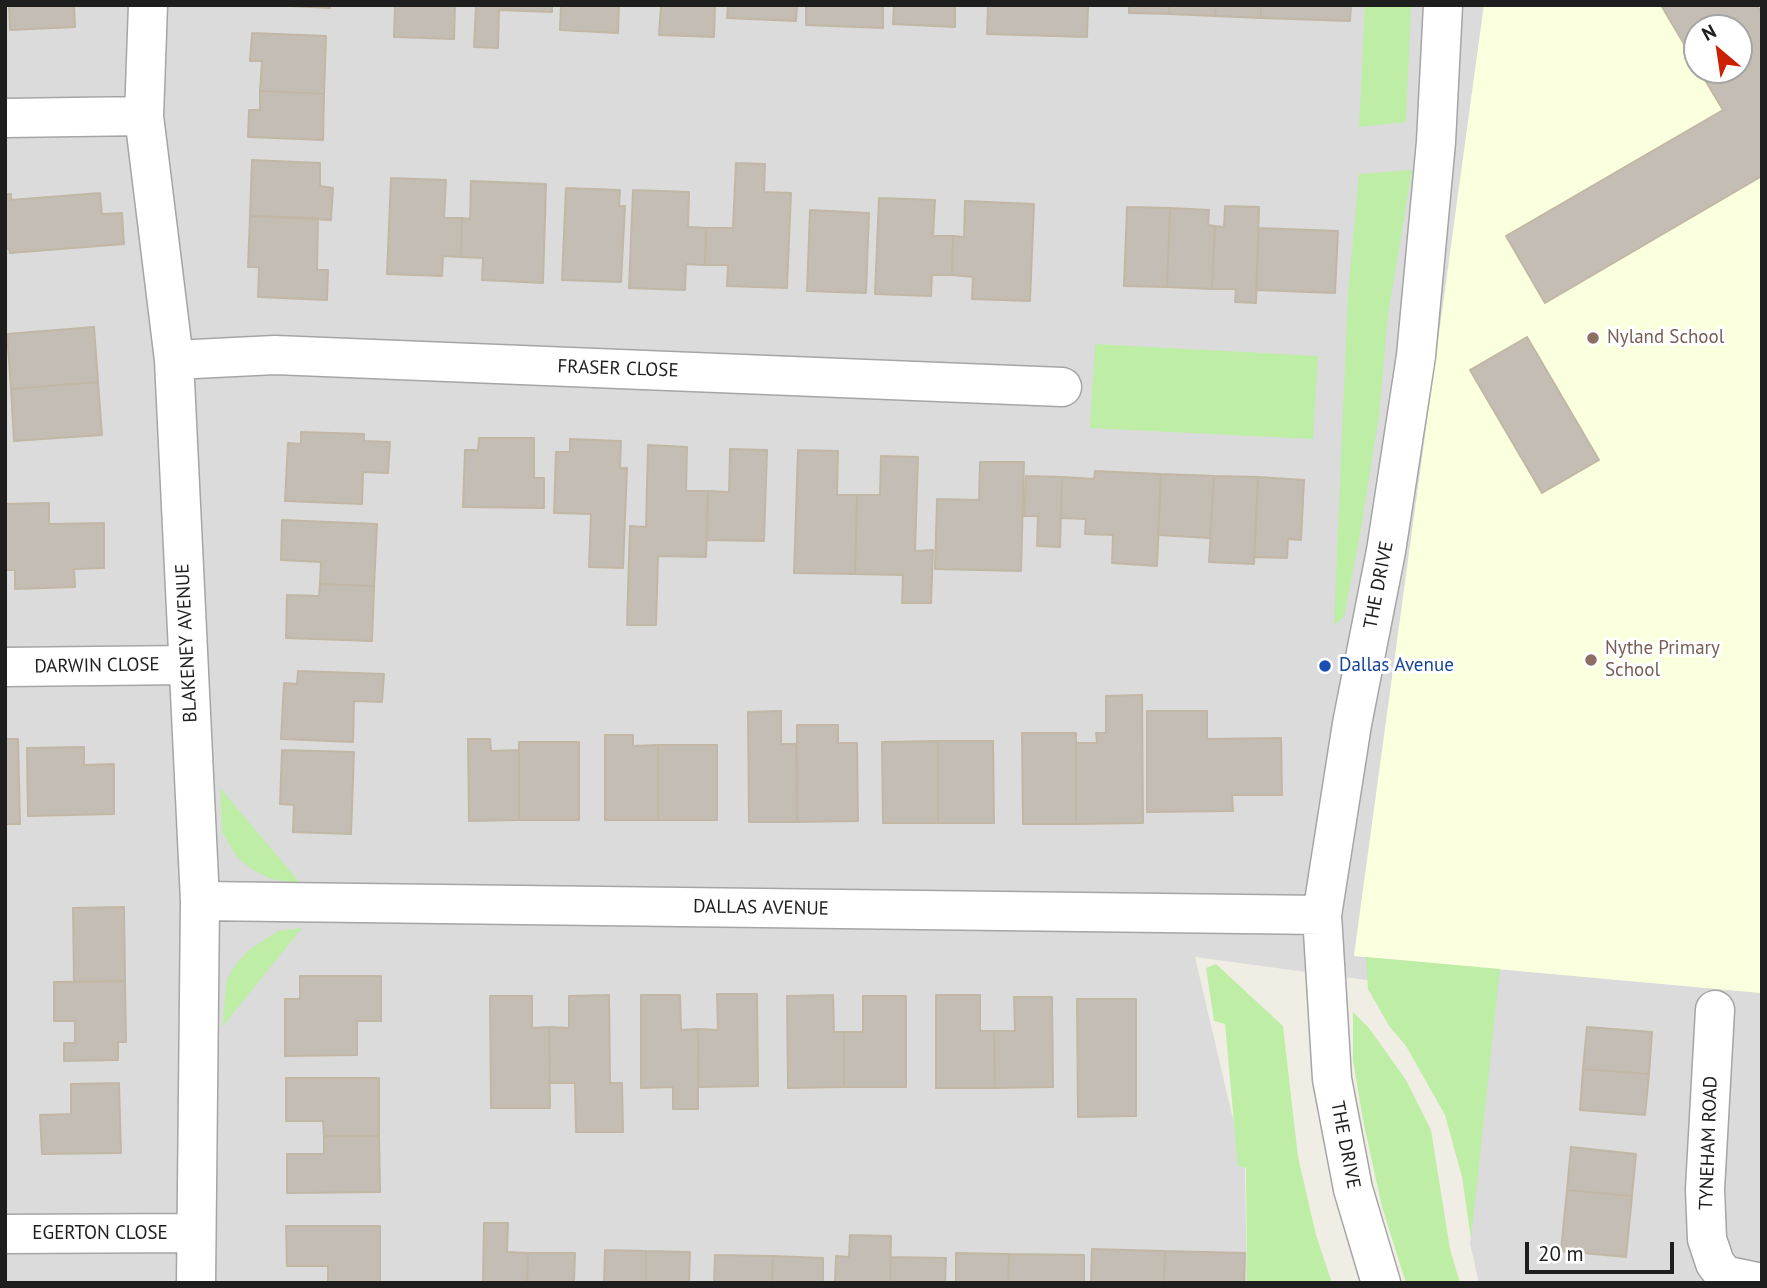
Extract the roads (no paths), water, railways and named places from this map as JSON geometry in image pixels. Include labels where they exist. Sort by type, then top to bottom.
[{"type":"street","name":"BLAKENEY AVENUE","points":[[148,5],[144,116],[174,360],[200,901],[194,1233],[196,1283]]},
{"type":"street","name":"THE DRIVE","points":[[1381,1283],[1353,1189],[1332,1079],[1322,915],[1352,724],[1386,551],[1416,356],[1436,142],[1443,5]]},
{"type":"street","points":[[5,118],[144,116]]},
{"type":"street","name":"FRASER CLOSE","points":[[174,360],[275,355],[1062,387]]},
{"type":"street","name":"DARWIN CLOSE","points":[[5,667],[188,665]]},
{"type":"street","name":"DALLAS AVENUE","points":[[200,901],[1322,915]]},
{"type":"street","name":"TYNEHAM ROAD","points":[[1715,1010],[1705,1189],[1707,1239],[1715,1263],[1724,1275],[1762,1283]]},
{"type":"street","name":"EGERTON CLOSE","points":[[5,1234],[194,1233]]},
{"type":"place","name":"Nyland School","points":[[1593,338]]},
{"type":"place","name":"Nythe Primary School","points":[[1591,660]]},
{"type":"place","name":"Dallas Avenue","points":[[1325,666]]}]
